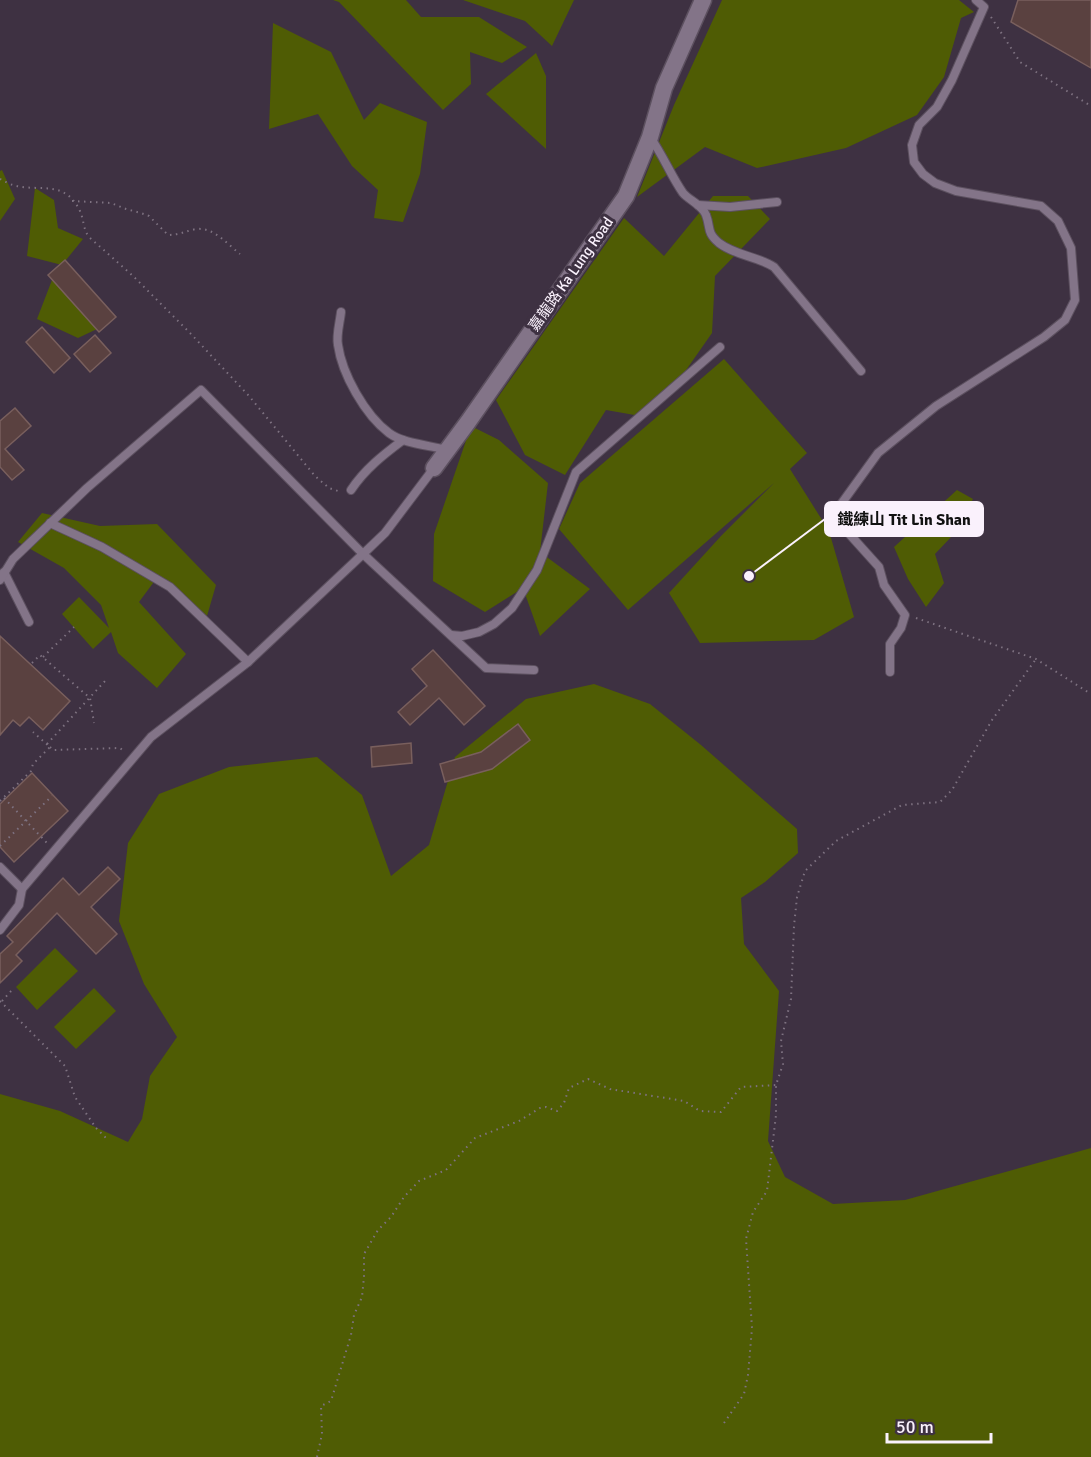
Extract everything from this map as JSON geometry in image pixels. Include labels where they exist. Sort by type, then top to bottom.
[{"type":"street","name":"嘉龍路 Ka Lung Road","points":[[434,468],[626,196],[650,137],[664,88],[703,0]]},
{"type":"lane","points":[[890,672],[890,644],[901,628],[905,615],[884,585],[879,567],[843,527],[839,507],[878,453],[936,406],[1044,338],[1065,320],[1076,300],[1071,248],[1058,221],[1041,206],[1026,201],[988,198],[956,191],[935,183],[922,174],[914,162],[912,145],[919,125],[937,107],[952,80],[984,7],[976,0]]},
{"type":"lane","points":[[650,137],[660,150],[684,193],[706,213],[708,230],[717,241],[731,251],[774,267],[861,370]]},
{"type":"lane","points":[[697,205],[730,207],[777,202]]},
{"type":"lane","points":[[341,312],[338,344],[348,378],[366,409],[389,433],[403,440],[448,450]]},
{"type":"lane","points":[[450,635],[462,636],[479,632],[494,624],[512,608],[537,570],[576,472],[720,347]]},
{"type":"lane","points":[[29,622],[2,576],[12,559],[87,488],[201,390],[363,554],[486,668],[534,670]]},
{"type":"lane","points":[[351,490],[377,459],[403,440]]},
{"type":"lane","name":"嘉龍路 Ka Lung Road","points":[[0,930],[19,905],[22,889],[151,737],[248,662],[363,554],[385,533],[434,468]]},
{"type":"lane","points":[[50,523],[102,547],[170,586],[248,662]]},
{"type":"lane","points":[[0,867],[22,889]]},
{"type":"path","points":[[984,7],[1020,62],[1091,106]]},
{"type":"path","points":[[0,179],[14,186],[59,190],[72,201],[80,211],[85,231],[89,237],[133,276],[213,357],[249,396],[315,476],[329,488],[340,492],[351,490]]},
{"type":"path","points":[[72,201],[111,202],[149,216],[168,235],[179,235],[196,229],[212,231],[240,254]]},
{"type":"path","points":[[905,615],[1036,659],[1091,694]]},
{"type":"path","points":[[43,657],[74,627]]},
{"type":"path","points":[[32,663],[40,655],[90,698],[93,723]]},
{"type":"path","points":[[724,1423],[744,1394],[748,1375],[752,1328],[746,1239],[753,1212],[767,1191],[776,1115],[776,1085],[783,1064],[781,1041],[791,999],[791,958],[797,897],[805,871],[836,841],[902,805],[940,802],[952,790],[992,720],[1036,659]]},
{"type":"path","points":[[0,801],[31,771],[33,764],[105,681]]},
{"type":"path","points":[[33,732],[53,750],[120,748],[132,759]]},
{"type":"path","points":[[0,846],[52,796]]},
{"type":"path","points":[[3,798],[55,851]]},
{"type":"path","points":[[12,990],[1,1001],[65,1066],[75,1097],[96,1128],[108,1140]]},
{"type":"path","points":[[317,1457],[322,1434],[321,1406],[331,1401],[351,1335],[354,1315],[362,1296],[364,1254],[378,1230],[419,1182],[446,1170],[475,1138],[519,1121],[540,1108],[546,1107],[557,1111],[564,1103],[569,1088],[588,1078],[610,1089],[684,1101],[700,1111],[721,1112],[741,1088],[776,1085]]},
{"type":"green space","points":[[333,0],[406,0],[421,17],[479,17],[527,47],[502,63],[470,52],[471,84],[443,110],[339,2]]},
{"type":"green space","points":[[463,0],[574,0],[552,46],[525,21]]},
{"type":"green space","points":[[722,0],[959,0],[974,12],[961,18],[944,77],[917,115],[846,148],[757,168],[705,147],[637,197],[674,105]]},
{"type":"green space","points":[[273,23],[331,52],[364,120],[380,103],[427,122],[420,174],[403,222],[374,218],[378,190],[352,166],[318,114],[269,129]]},
{"type":"green space","points":[[536,53],[546,76],[546,149],[486,94]]},
{"type":"green space","points":[[2,170],[15,199],[0,221],[0,171]]},
{"type":"green space","points":[[35,188],[54,200],[58,228],[83,239],[62,265],[27,256]]},
{"type":"green space","points":[[713,196],[748,196],[770,219],[715,276],[712,333],[684,373],[646,417],[606,410],[565,475],[525,455],[496,400],[624,218],[664,256]]},
{"type":"green space","points":[[52,280],[92,298],[97,329],[78,338],[37,319]]},
{"type":"green space","points":[[724,359],[807,453],[790,469],[829,531],[854,617],[814,640],[700,643],[669,593],[774,483],[628,610],[559,529],[580,483]]},
{"type":"green space","points":[[471,426],[499,440],[548,483],[540,552],[590,589],[540,636],[523,588],[485,612],[433,581],[434,534]]},
{"type":"green space","points":[[957,490],[973,499],[953,535],[935,554],[944,583],[926,607],[908,579],[894,547]]},
{"type":"green space","points":[[42,513],[100,526],[157,524],[216,585],[207,616],[159,575],[139,602],[186,654],[157,688],[118,653],[111,632],[93,649],[62,614],[79,597],[109,628],[101,605],[64,568],[18,542]]},
{"type":"green space","points":[[594,684],[650,704],[701,745],[797,829],[798,853],[765,882],[741,898],[744,944],[779,991],[768,1141],[785,1177],[833,1204],[905,1200],[1091,1148],[1091,1457],[0,1457],[0,1094],[60,1111],[128,1142],[142,1119],[150,1076],[177,1037],[144,984],[119,921],[128,843],[159,794],[229,767],[317,757],[362,795],[391,876],[429,845],[455,757],[526,699]]},
{"type":"green space","points":[[55,948],[78,971],[37,1010],[16,987]]},
{"type":"green space","points":[[94,988],[116,1011],[76,1049],[54,1027]]},
{"type":"building","points":[[1018,0],[1091,0],[1091,68],[1011,22]]},
{"type":"building","points":[[65,260],[116,317],[99,332],[48,275]]},
{"type":"building","points":[[42,327],[70,358],[54,373],[26,342]]},
{"type":"building","points":[[95,335],[111,353],[90,372],[74,354]]},
{"type":"building","points":[[15,408],[31,426],[5,449],[24,470],[12,480],[0,467],[0,421]]},
{"type":"building","points":[[0,636],[70,701],[43,730],[29,717],[20,726],[13,720],[0,735]]},
{"type":"building","points":[[433,650],[485,706],[464,725],[439,698],[410,725],[398,712],[427,686],[412,669]]},
{"type":"building","points":[[518,724],[530,740],[492,769],[445,782],[440,764],[481,752]]},
{"type":"building","points":[[411,743],[412,763],[372,767],[371,747]]},
{"type":"building","points":[[32,773],[68,811],[14,862],[0,847],[0,804]]},
{"type":"building","points":[[108,867],[120,879],[91,907],[117,934],[96,954],[57,913],[16,955],[22,961],[0,983],[0,954],[13,942],[7,936],[63,878],[79,895]]},
{"type":"place","name":"鐵練山 Tit Lin Shan","points":[[749,576]]}]
